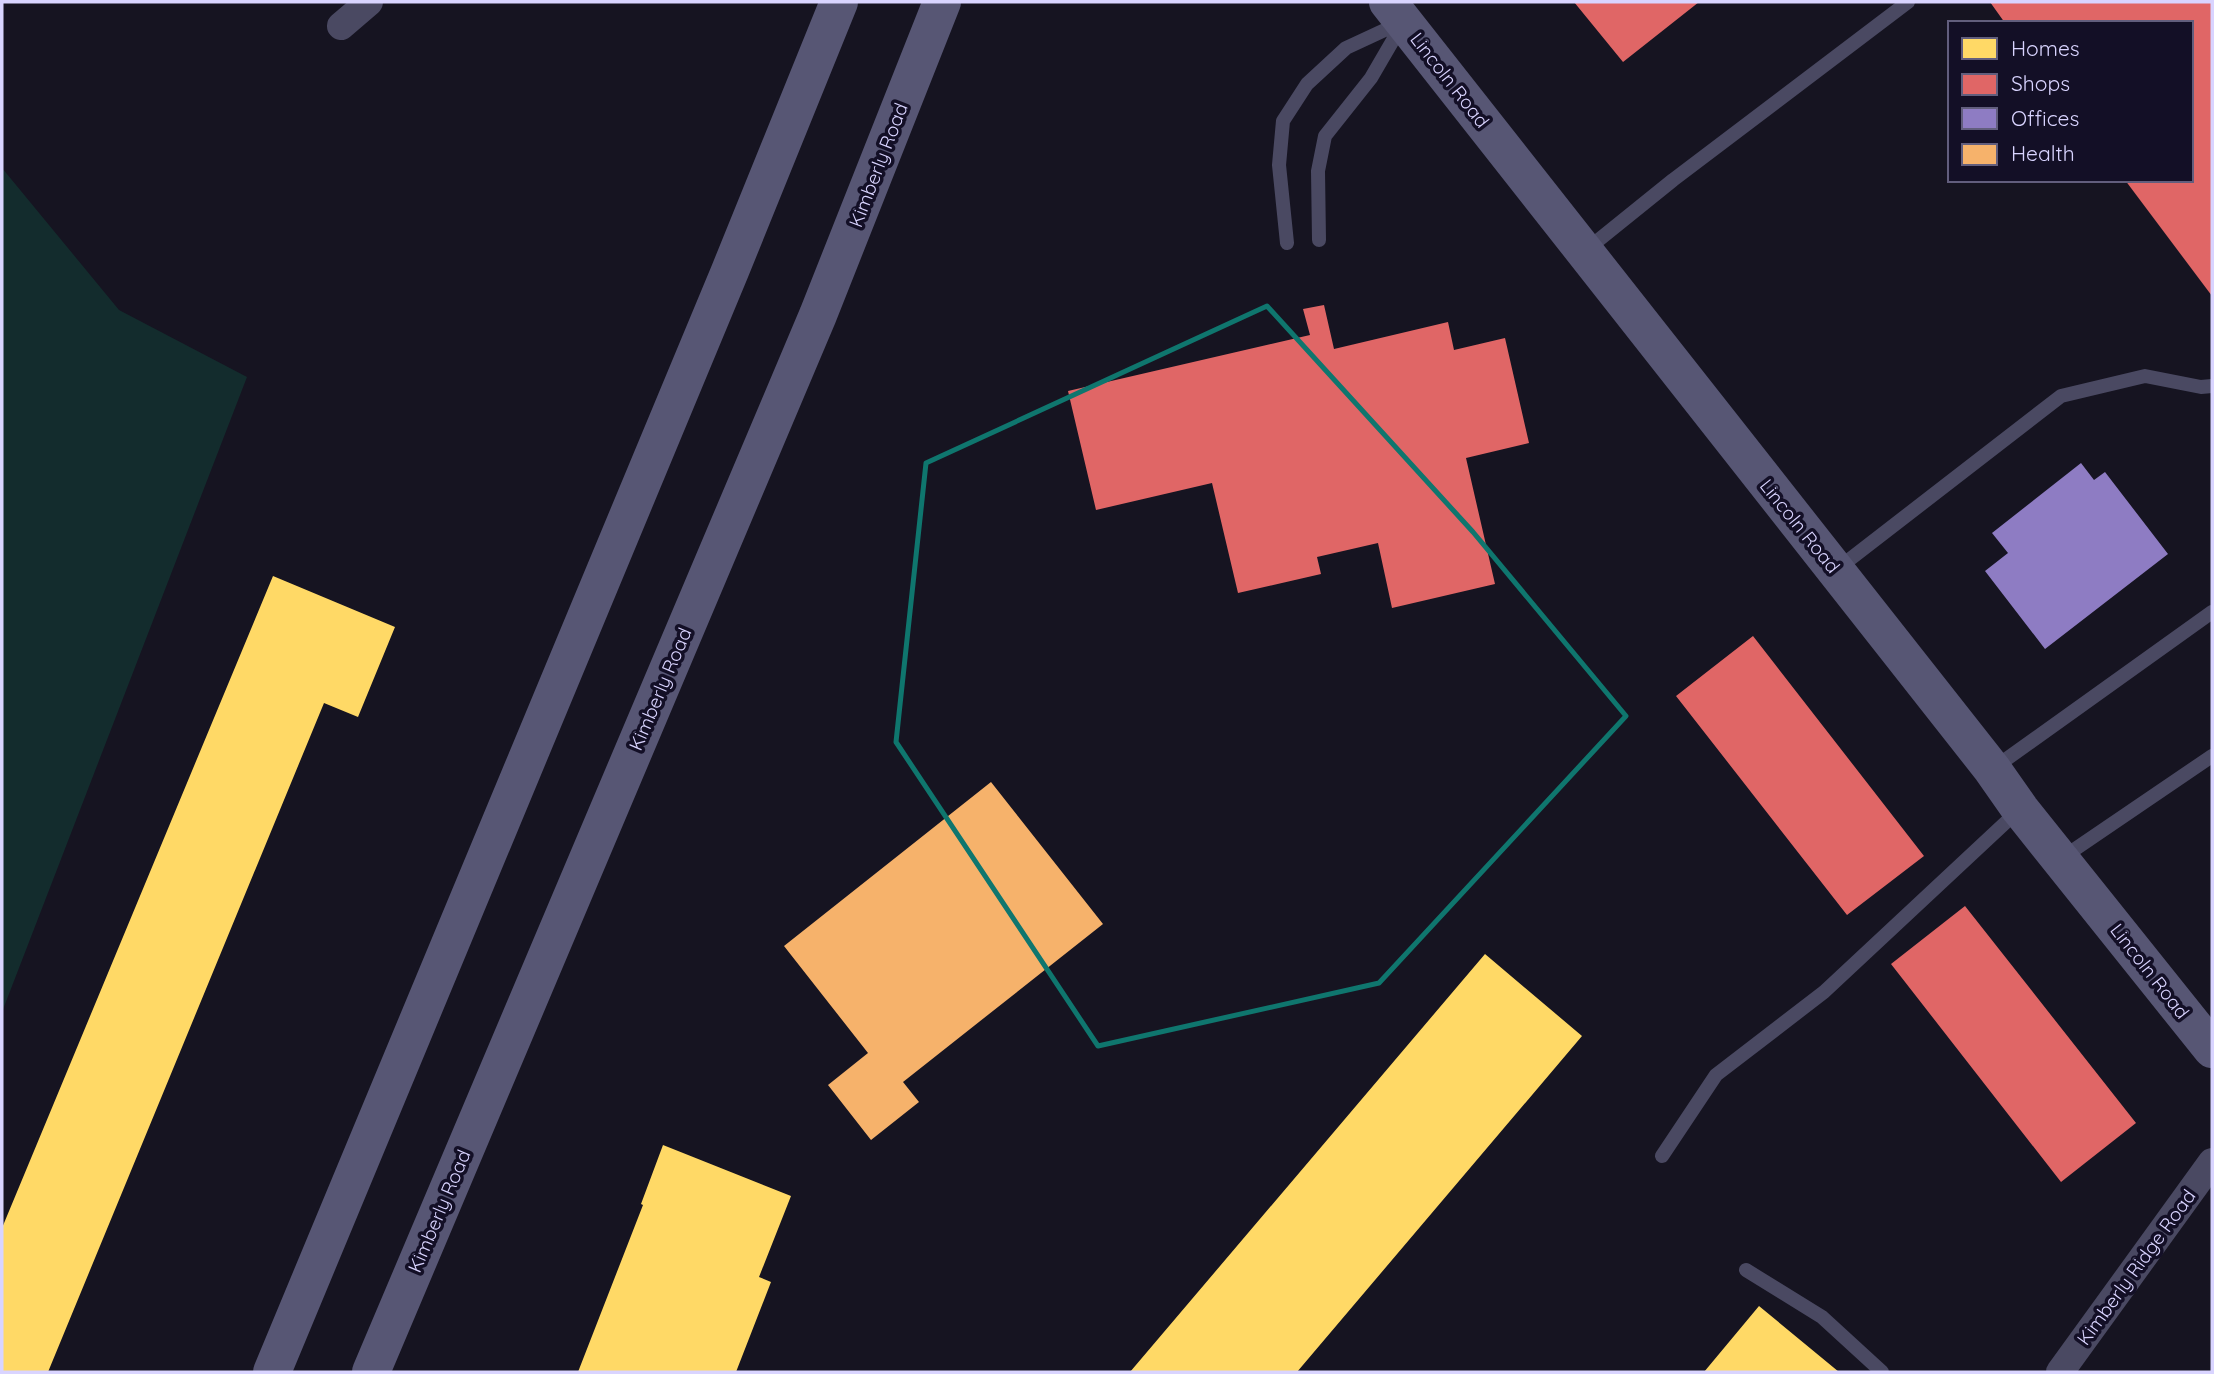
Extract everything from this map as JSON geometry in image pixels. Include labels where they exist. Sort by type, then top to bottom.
[{"type":"main road","points":[[272,1372],[725,284],[839,2]]},
{"type":"main road","name":"Kimberly Road","points":[[371,1372],[818,315],[942,2]]},
{"type":"main road","name":"Lincoln Road","points":[[1396,12],[1992,769],[2020,809],[2212,1049]]},
{"type":"street","points":[[341,26],[369,2]]},
{"type":"street","name":"Kimberly Ridge Road","points":[[2060,1372],[2212,1162]]},
{"type":"lane","points":[[1585,251],[1673,180],[1908,2]]},
{"type":"lane","points":[[1319,240],[1318,170],[1325,136],[1371,78],[1396,12]]},
{"type":"lane","points":[[1287,243],[1279,165],[1283,121],[1307,84],[1346,48],[1396,12]]},
{"type":"lane","points":[[1836,570],[2061,396],[2145,376],[2201,387],[2212,386]]},
{"type":"lane","points":[[1992,769],[2212,612]]},
{"type":"lane","points":[[2061,859],[2212,756]]},
{"type":"lane","points":[[1662,1156],[1716,1075],[1824,992],[2020,809]]},
{"type":"lane","points":[[1746,1270],[1822,1317],[1882,1372]]},
{"type":"highlighted area","points":[[1267,306],[1473,532],[1626,716],[1379,983],[1098,1046],[896,742],[926,463]]},
{"type":"green space","points":[[2,168],[119,310],[247,377],[2,1012]]},
{"type":"building: Homes","points":[[273,576],[395,627],[358,717],[324,703],[48,1372],[2,1372],[2,1228]]},
{"type":"building: Homes","points":[[1485,954],[1582,1036],[1297,1372],[1130,1372]]},
{"type":"building: Homes","points":[[663,1145],[791,1196],[759,1277],[771,1282],[736,1372],[578,1372],[643,1205],[641,1204]]},
{"type":"building: Homes","points":[[1759,1306],[1839,1372],[1704,1372]]},
{"type":"building: Shops","points":[[1574,2],[1699,2],[1623,62]]},
{"type":"building: Shops","points":[[1990,2],[2212,2],[2212,296],[2126,182],[2193,182],[2193,21],[2004,21]]},
{"type":"building: Shops","points":[[1324,305],[1334,349],[1448,322],[1454,350],[1505,338],[1529,443],[1466,458],[1495,584],[1392,608],[1378,543],[1317,557],[1321,574],[1238,593],[1212,483],[1096,510],[1068,391],[1310,335],[1303,309]]},
{"type":"building: Shops","points":[[1753,636],[1924,856],[1847,915],[1676,696]]},
{"type":"building: Shops","points":[[1965,906],[2136,1123],[2061,1182],[1891,964]]},
{"type":"building: Offices","points":[[2081,463],[2094,480],[2105,472],[2168,554],[2045,649],[1985,571],[2008,553],[1992,533]]},
{"type":"building: Health","points":[[991,782],[1103,924],[903,1082],[919,1102],[871,1140],[828,1085],[868,1053],[784,946]]}]
